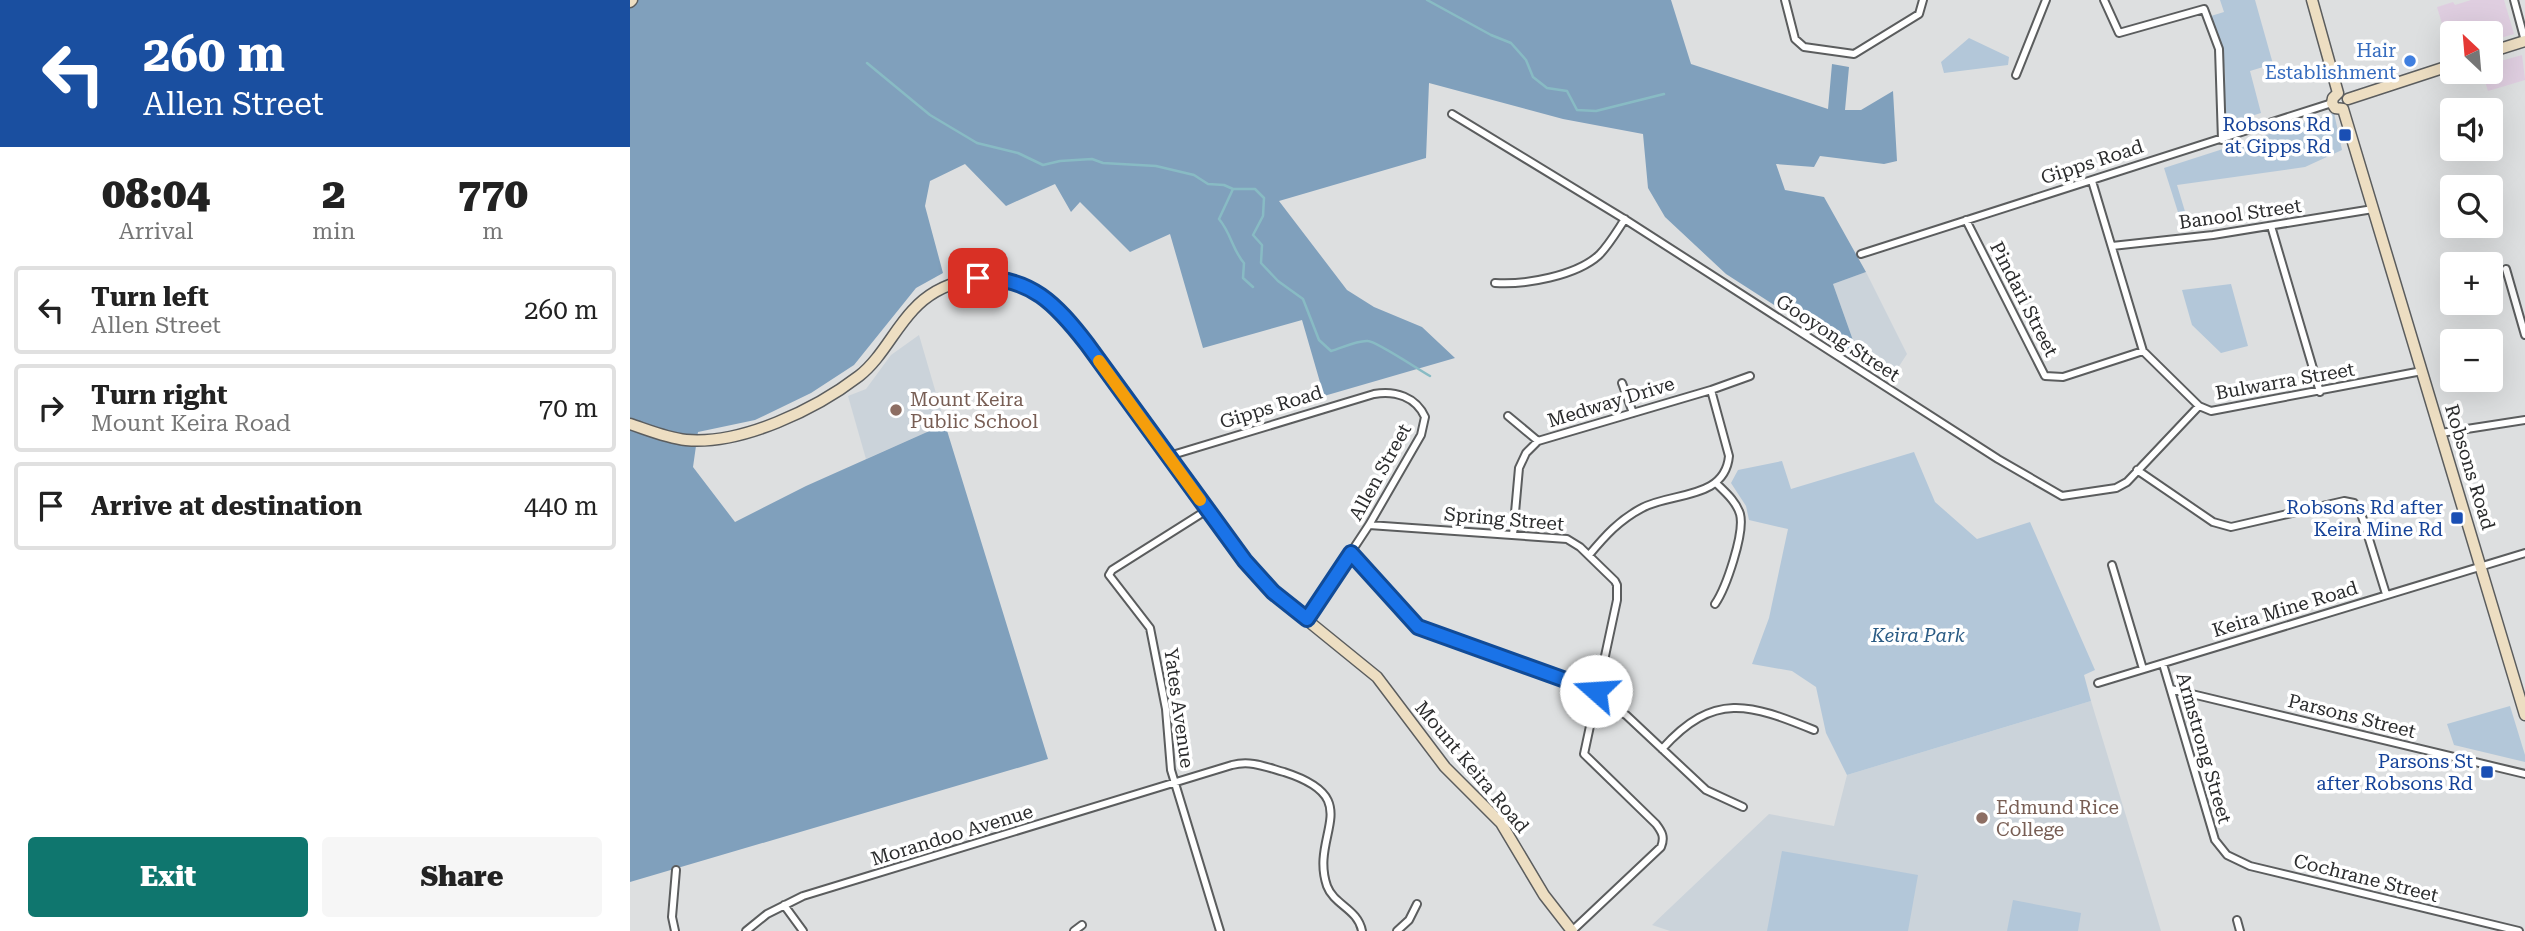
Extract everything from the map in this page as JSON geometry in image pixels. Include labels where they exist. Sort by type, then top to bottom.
[{"type":"main road","points":[[2312,0],[2338,93]]},
{"type":"main road","points":[[2503,48],[2525,41]]},
{"type":"main road","points":[[2338,93],[2332,103],[2338,109],[2440,69]]},
{"type":"main road","points":[[2338,93],[2344,94],[2346,104]]},
{"type":"main road","name":"Robsons Road","points":[[2346,104],[2373,209],[2525,715]]},
{"type":"main road","name":"Mount Keira Road","points":[[630,424],[669,437],[688,440],[736,435],[767,428],[861,375],[912,310],[930,295],[954,284],[978,278],[1028,286],[1060,311],[1256,576],[1377,677],[1432,752],[1494,814],[1544,895],[1572,931]]},
{"type":"street","points":[[1785,0],[1795,39],[1804,47],[1854,54],[1919,14],[1923,0]]},
{"type":"street","points":[[2016,75],[2046,0]]},
{"type":"street","points":[[2104,0],[2119,33],[2204,9],[2219,49],[2222,140]]},
{"type":"street","points":[[2514,0],[2525,41]]},
{"type":"street","name":"Gipps Road","points":[[1861,254],[2332,103]]},
{"type":"street","name":"Gooyong Street","points":[[1452,114],[1625,219],[1998,459],[2062,496],[2116,488],[2127,482],[2199,406]]},
{"type":"street","name":"Bulwarra Street","points":[[2092,181],[2143,351],[2199,406],[2211,411],[2422,371]]},
{"type":"street","name":"Banool Street","points":[[2112,246],[2271,226],[2373,209]]},
{"type":"street","points":[[1494,283],[1530,282],[1584,265],[1599,254],[1625,219]]},
{"type":"street","name":"Pindari Street","points":[[1966,220],[2045,376],[2063,377],[2143,351]]},
{"type":"street","points":[[2271,226],[2320,392]]},
{"type":"street","points":[[2506,269],[2525,335]]},
{"type":"street","name":"Medway Drive","points":[[1513,535],[1519,468],[1526,453],[1538,441],[1750,376]]},
{"type":"street","points":[[1622,383],[1633,413]]},
{"type":"street","points":[[1589,555],[1615,524],[1644,506],[1705,489],[1716,483],[1725,473],[1729,456],[1711,390]]},
{"type":"street","name":"Gipps Road","points":[[1169,456],[1383,392]]},
{"type":"street","name":"Allen Street","points":[[1307,619],[1369,525],[1420,435],[1425,417],[1419,406],[1400,395],[1383,392]]},
{"type":"street","points":[[1508,416],[1538,441]]},
{"type":"street","points":[[2441,433],[2525,420]]},
{"type":"street","points":[[2137,470],[2213,522],[2231,527],[2344,501],[2354,503],[2360,510],[2386,594]]},
{"type":"street","points":[[1715,604],[1728,583],[1741,521],[1737,506],[1716,483]]},
{"type":"street","name":"Yates Avenue","points":[[1207,510],[1112,570],[1109,575],[1150,628],[1166,709],[1174,783],[1220,931]]},
{"type":"street","name":"Spring Street","points":[[1369,525],[1567,539],[1576,543],[1615,581],[1618,591],[1584,747],[1585,756],[1656,824],[1664,840],[1661,847],[1572,931]]},
{"type":"street","points":[[1351,553],[1418,627],[1596,691]]},
{"type":"street","name":"Keira Mine Road","points":[[2098,683],[2525,553]]},
{"type":"street","points":[[2112,565],[2143,669]]},
{"type":"street","name":"Armstrong Street","points":[[2163,664],[2215,840]]},
{"type":"street","name":"Parsons Street","points":[[2171,689],[2525,774]]},
{"type":"street","points":[[1594,701],[1626,715],[1706,790],[1743,807]]},
{"type":"street","points":[[1662,749],[1687,725],[1716,711],[1730,708],[1767,710],[1814,730]]},
{"type":"street","name":"Morandoo Avenue","points":[[746,931],[767,914],[784,905],[830,888],[1250,762],[1304,779],[1326,797],[1331,809],[1325,864],[1327,887],[1333,897],[1354,913],[1362,931]]},
{"type":"street","name":"Cochrane Street","points":[[2215,840],[2227,855],[2250,866],[2519,931]]},
{"type":"street","points":[[675,931],[672,917],[676,870]]},
{"type":"street","points":[[1397,931],[1409,920],[1417,904]]},
{"type":"street","points":[[784,905],[803,931]]},
{"type":"street","points":[[2237,920],[2240,931]]},
{"type":"street","points":[[1074,931],[1082,925]]},
{"type":"shaded area","points":[[630,0],[1671,0],[1691,64],[1828,109],[1832,64],[1849,67],[1845,110],[1861,110],[1893,91],[1897,161],[1884,164],[1820,156],[1814,167],[1776,164],[1785,190],[1824,197],[1866,272],[1833,284],[1860,360],[1726,274],[1665,217],[1648,188],[1643,134],[1563,119],[1429,83],[1426,158],[1279,201],[1347,290],[1374,307],[1422,327],[1455,358],[1324,396],[1302,320],[1203,348],[1170,234],[1130,252],[1080,202],[1071,212],[1055,184],[1006,206],[965,164],[930,181],[925,206],[943,273],[916,288],[854,365],[811,393],[755,420],[698,432],[693,467],[735,522],[806,486],[945,424],[1048,759],[630,882]]},
{"type":"shaded area","points":[[2471,0],[2504,0],[2514,34],[2503,37],[2503,21],[2441,21],[2437,7],[2453,2],[2455,5]]},
{"type":"shaded area","points":[[2522,55],[2525,80],[2488,91],[2486,84],[2503,84],[2503,60]]},
{"type":"shaded area","points":[[1866,272],[1907,354],[1892,377],[1860,360],[1833,284]]},
{"type":"shaded area","name":"Mount Keira Public School","points":[[919,335],[945,424],[866,459],[848,396],[866,389],[891,355]]},
{"type":"shaded area","name":"Edmund Rice College","points":[[2091,701],[2161,931],[1670,931],[1652,925],[1769,814],[1834,826],[1847,775]]},
{"type":"green space","points":[[2220,0],[2255,0],[2273,64],[2250,71],[2261,113],[2225,124],[2224,68],[2211,16],[2224,12]]},
{"type":"green space","points":[[1969,38],[2009,57],[2008,65],[1944,73],[1941,62]]},
{"type":"green space","points":[[2334,113],[2342,150],[2305,167],[2177,185],[2190,228],[2183,228],[2164,168]]},
{"type":"green space","points":[[2231,284],[2248,346],[2221,353],[2192,325],[2182,290]]},
{"type":"green space","name":"Keira Park","points":[[1914,452],[1935,502],[1977,539],[2030,522],[2095,670],[2084,675],[2091,701],[1847,775],[1826,733],[1816,687],[1792,671],[1752,664],[1769,618],[1788,529],[1749,520],[1746,506],[1731,483],[1738,470],[1782,461],[1791,489]]},
{"type":"green space","points":[[2510,706],[2525,762],[2454,745],[2447,724]]},
{"type":"green space","points":[[1782,851],[1918,875],[1908,931],[1767,931]]},
{"type":"green space","points":[[2013,900],[2081,913],[2078,931],[2007,931]]},
{"type":"waterway","points":[[1427,0],[1511,43],[1526,60],[1533,77],[1547,88],[1567,91],[1577,110],[1596,111],[1664,94]]},
{"type":"waterway","points":[[867,63],[930,115],[977,143],[1018,153],[1043,165],[1092,159],[1103,163],[1156,166],[1194,175],[1208,184],[1224,185],[1233,189],[1255,189],[1264,198],[1263,216],[1253,235],[1262,245],[1261,263],[1278,281],[1303,299],[1319,340],[1331,351],[1359,342],[1373,342],[1430,376]]},
{"type":"waterway","points":[[1233,189],[1219,219],[1244,263],[1243,278],[1253,287]]},
{"type":"slow traffic","points":[[1099,361],[1200,500]]},
{"type":"place","name":"Hair Establishment","points":[[2410,61]]},
{"type":"place","name":"Robsons Rd at Gipps Rd","points":[[2345,135]]},
{"type":"place","name":"Mount Keira Public School","points":[[896,410]]},
{"type":"place","name":"Robsons Rd after Keira Mine Rd","points":[[2457,518]]},
{"type":"place","name":"Parsons St after Robsons Rd","points":[[2487,772]]},
{"type":"place","name":"Edmund Rice College","points":[[1982,818]]},
{"type":"route","points":[[978,278],[1003,279],[1028,286],[1060,311],[1256,576],[1307,619],[1351,553],[1423,630],[1596,691]]}]
